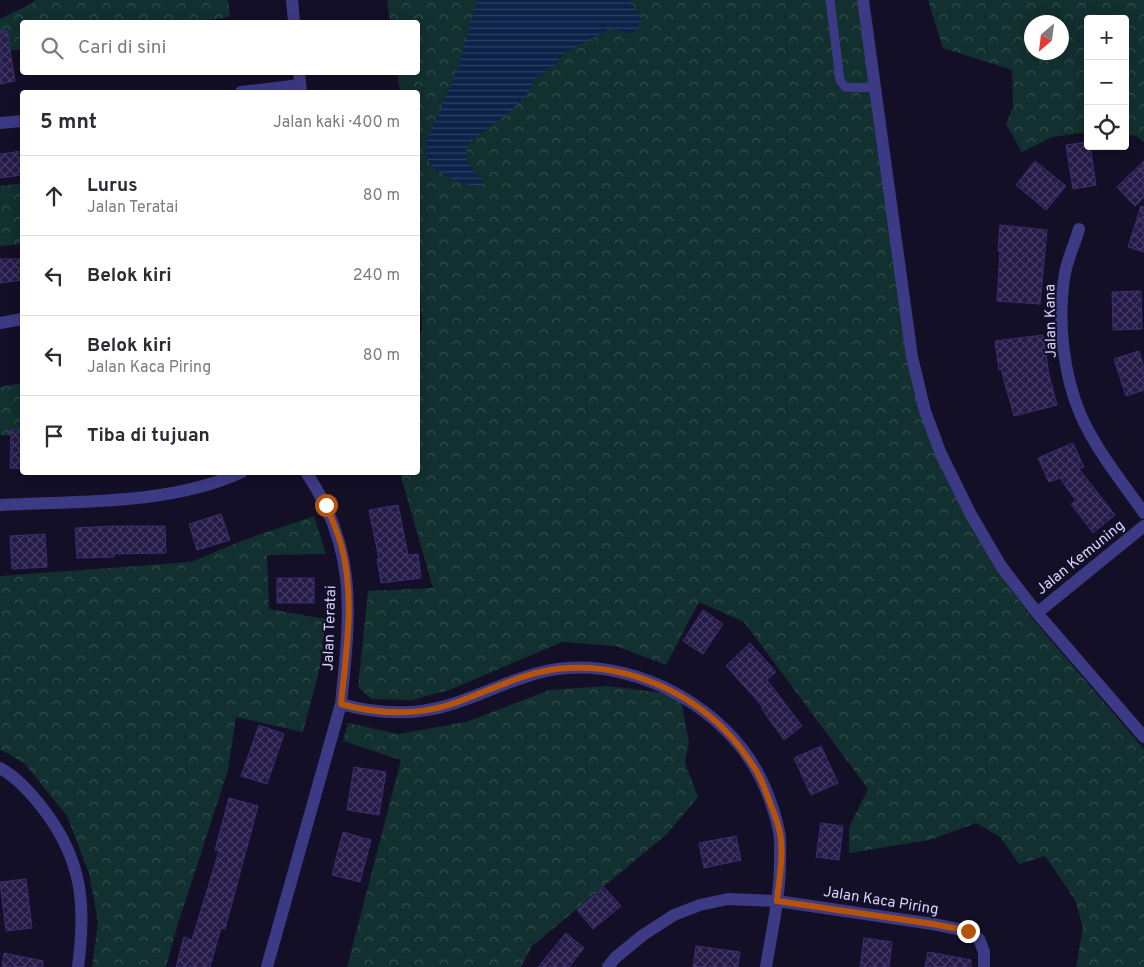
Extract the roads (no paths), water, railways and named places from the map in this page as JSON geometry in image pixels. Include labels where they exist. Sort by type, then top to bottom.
[{"type":"street","points":[[292,0],[294,20]]},
{"type":"street","points":[[863,0],[912,357],[925,411],[941,454],[970,513],[1001,566],[1037,613],[1144,738]]},
{"type":"street","points":[[254,90],[300,83]]},
{"type":"street","points":[[0,123],[20,120]]},
{"type":"street","name":"Jalan Kana","points":[[1079,229],[1065,272],[1062,304],[1063,343],[1070,382],[1082,416],[1104,457],[1144,513]]},
{"type":"street","points":[[0,322],[20,319]]},
{"type":"street","points":[[0,505],[171,494],[199,488],[234,475]]},
{"type":"street","name":"Jalan Teratai","points":[[267,967],[341,704],[348,614],[346,570],[336,529],[326,505],[308,475]]},
{"type":"street","name":"Jalan Kemuning","points":[[1037,613],[1144,526]]},
{"type":"street","points":[[341,704],[365,711],[390,713],[418,712],[449,705],[532,673],[568,668],[606,669],[641,678],[680,695],[717,722],[739,745],[759,775],[780,833],[777,901],[766,967]]},
{"type":"street","points":[[0,768],[11,774],[34,797],[51,818],[67,845],[78,878],[81,898],[82,922],[78,967]]},
{"type":"street","name":"Jalan Kaca Piring","points":[[608,967],[643,935],[674,915],[692,908],[728,899],[777,901],[968,931],[979,939],[984,952],[984,967]]},
{"type":"lane","points":[[830,0],[840,80],[846,87],[875,88]]},
{"type":"water","points":[[477,0],[630,0],[642,20],[638,29],[630,34],[610,29],[564,53],[554,66],[537,77],[525,96],[514,108],[470,142],[465,155],[471,168],[483,180],[483,186],[471,185],[456,180],[435,169],[426,154],[426,142],[458,68]]}]
